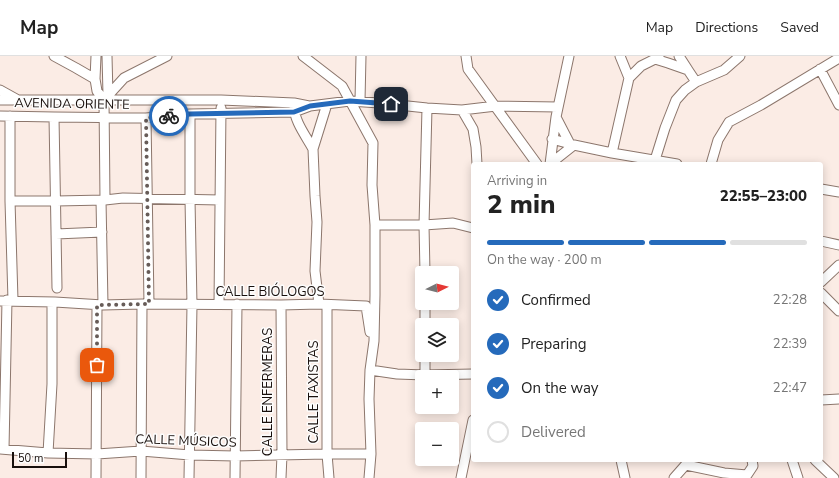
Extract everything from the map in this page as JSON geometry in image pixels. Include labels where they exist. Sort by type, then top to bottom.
[{"type":"street","points":[[54,56],[95,79]]},
{"type":"street","points":[[96,56],[95,79],[97,91],[106,98]]},
{"type":"street","points":[[96,478],[104,117],[107,56]]},
{"type":"street","points":[[106,98],[124,78],[167,56]]},
{"type":"street","points":[[303,56],[342,86],[373,143],[372,185],[375,224],[374,341]]},
{"type":"street","points":[[360,101],[362,56]]},
{"type":"street","points":[[466,56],[468,69],[536,162]]},
{"type":"street","points":[[550,162],[552,139],[569,56]]},
{"type":"street","points":[[679,56],[696,82]]},
{"type":"street","points":[[655,160],[676,100],[685,90],[696,82],[724,70],[739,56]]},
{"type":"street","points":[[621,58],[641,66]]},
{"type":"street","points":[[621,58],[630,78]]},
{"type":"street","points":[[612,154],[630,78],[641,66],[657,58],[688,70]]},
{"type":"street","points":[[712,162],[718,140],[729,122],[761,105],[839,58]]},
{"type":"street","points":[[820,69],[839,105]]},
{"type":"street","points":[[0,90],[18,100]]},
{"type":"street","name":"AVENIDA ORIENTE","points":[[0,100],[106,98],[221,100],[294,108]]},
{"type":"street","points":[[220,304],[221,100]]},
{"type":"street","name":"AVENIDA ORIENTE","points":[[0,116],[146,118],[294,108],[350,101],[462,110],[496,106],[558,107]]},
{"type":"street","points":[[313,149],[327,104]]},
{"type":"street","points":[[294,108],[298,122],[313,149]]},
{"type":"street","points":[[425,266],[424,225],[427,108]]},
{"type":"street","points":[[462,110],[473,129],[477,162]]},
{"type":"street","points":[[189,478],[192,305],[190,114]]},
{"type":"street","points":[[2,449],[10,201],[10,116]]},
{"type":"street","points":[[54,117],[57,288]]},
{"type":"street","points":[[556,117],[572,145]]},
{"type":"street","points":[[141,478],[146,304],[146,118]]},
{"type":"street","points":[[552,139],[612,154],[666,162]]},
{"type":"street","points":[[552,162],[572,145]]},
{"type":"street","name":"CALLE TAXISTAS","points":[[313,149],[317,222],[315,271],[323,305],[329,478]]},
{"type":"street","points":[[823,189],[839,192]]},
{"type":"street","points":[[10,201],[103,200],[123,198],[220,200]]},
{"type":"street","points":[[375,224],[424,225],[453,223],[471,228]]},
{"type":"street","points":[[56,234],[102,232]]},
{"type":"street","points":[[823,241],[839,245]]},
{"type":"street","points":[[823,280],[839,265]]},
{"type":"street","points":[[823,296],[839,311]]},
{"type":"street","name":"CALLE BIÓLOGOS","points":[[7,301],[100,305],[237,304],[366,306],[370,332],[374,341],[370,370],[369,399],[371,454],[369,478]]},
{"type":"street","points":[[48,453],[52,384],[52,302]]},
{"type":"street","points":[[235,478],[237,304]]},
{"type":"street","name":"CALLE ENFERMERAS","points":[[281,305],[281,478]]},
{"type":"street","points":[[370,370],[397,374],[415,375]]},
{"type":"street","points":[[459,374],[471,374]]},
{"type":"street","points":[[823,400],[839,399]]},
{"type":"street","points":[[461,478],[470,447]]},
{"type":"street","name":"CALLE MÚSICOS","points":[[2,449],[48,453],[97,454],[141,451],[190,455],[235,456],[371,454]]},
{"type":"street","points":[[621,462],[625,478]]},
{"type":"street","points":[[674,478],[688,462],[722,475],[747,475],[753,466],[752,462]]},
{"type":"street","points":[[793,462],[798,478]]},
{"type":"street","points":[[817,462],[834,478]]},
{"type":"way so far","points":[[97,365],[97,305],[149,304],[146,118],[169,116]]},
{"type":"route","points":[[169,116],[190,114],[294,112],[310,106],[350,101],[391,104]]}]
